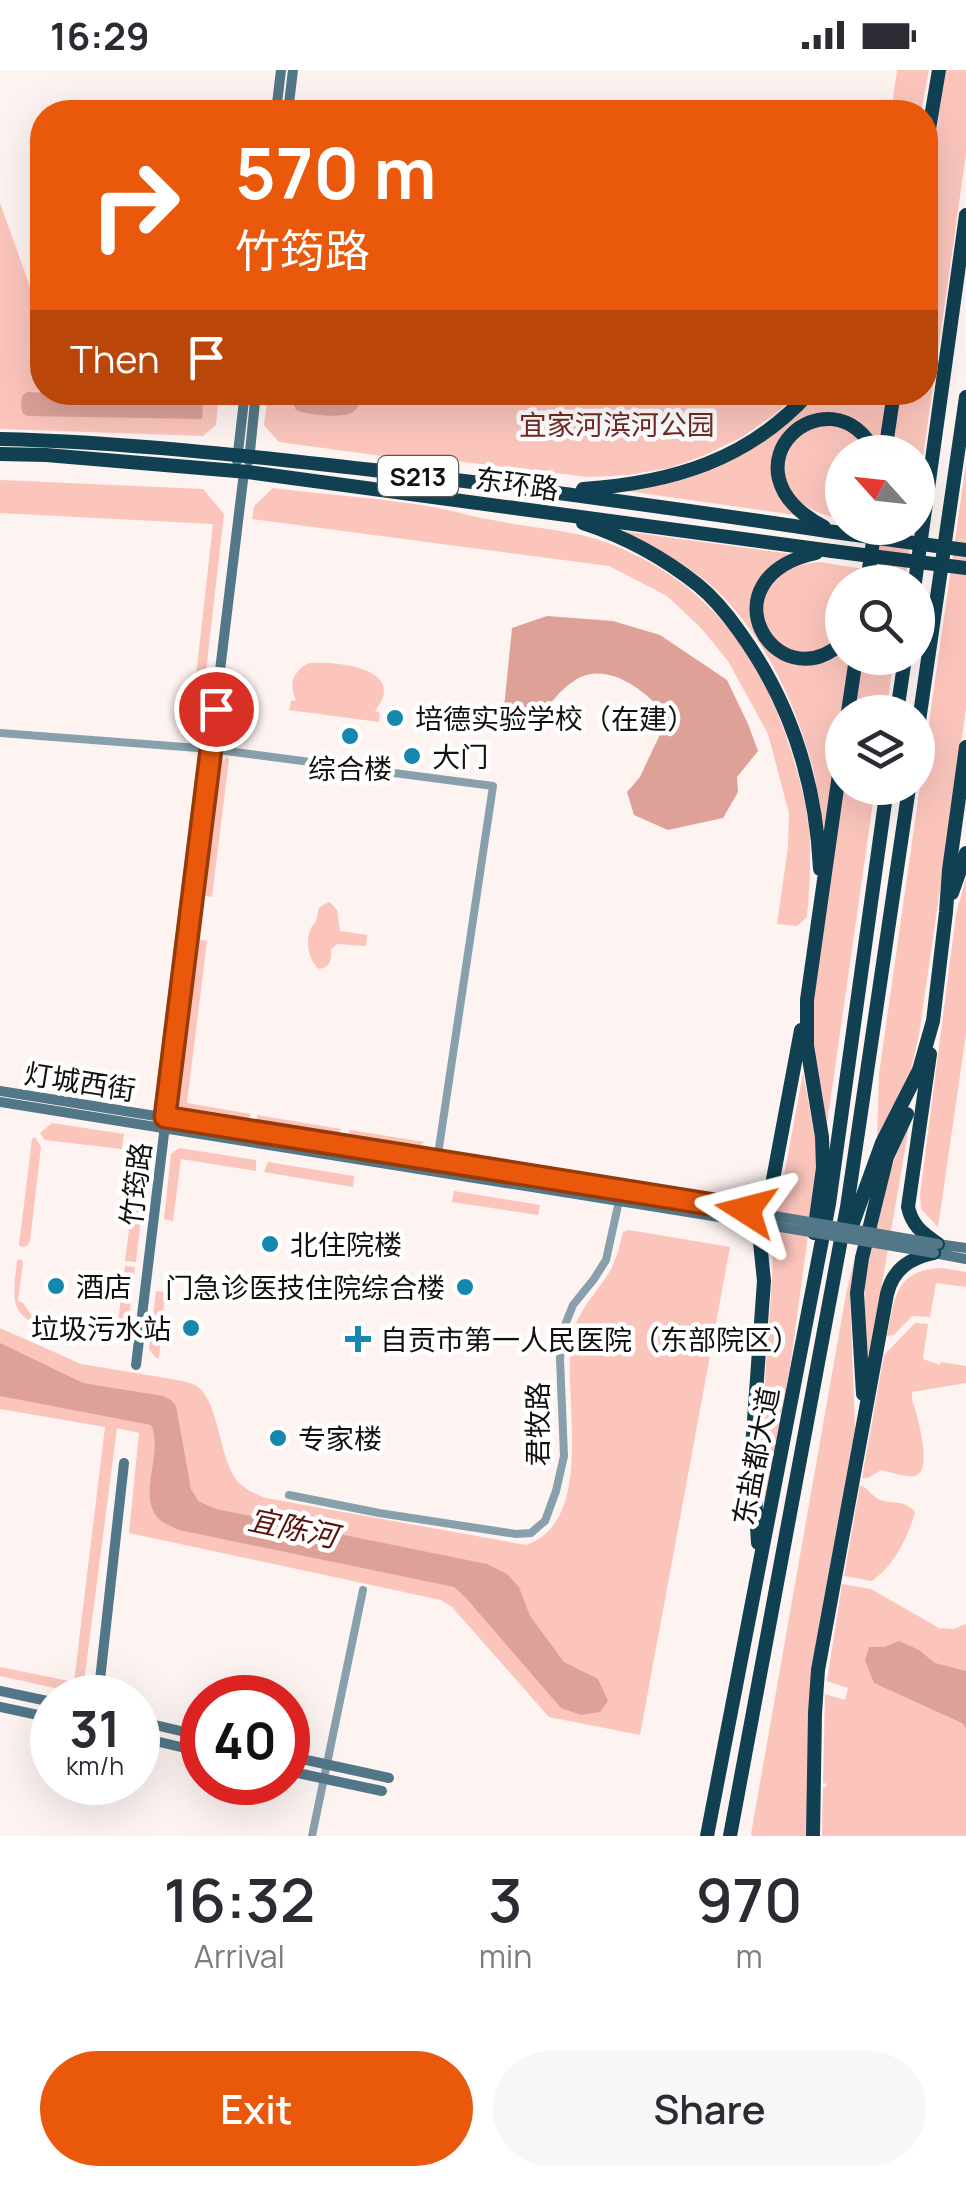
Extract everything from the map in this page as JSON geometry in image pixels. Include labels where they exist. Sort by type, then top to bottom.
[{"type":"highway","points":[[935,100],[940,70]]},
{"type":"highway","points":[[917,565],[966,215]]},
{"type":"highway","points":[[923,695],[966,397]]},
{"type":"highway","points":[[552,491],[609,488],[684,474],[754,442],[795,405]]},
{"type":"highway","points":[[888,435],[892,405]]},
{"type":"highway","points":[[825,527],[785,496],[776,466],[780,450],[804,424],[820,419],[852,425],[864,435]]},
{"type":"highway","name":"东环路","points":[[0,439],[44,440],[243,465],[548,512],[966,568]]},
{"type":"highway","name":"东环路","points":[[0,454],[243,465],[552,491],[825,531]]},
{"type":"highway","points":[[548,512],[606,531],[670,565],[700,586],[724,610],[756,654],[778,692],[806,771],[816,826],[821,895]]},
{"type":"highway","points":[[741,538],[744,519]]},
{"type":"highway","name":"东环路","points":[[929,545],[966,550]]},
{"type":"highway","points":[[825,655],[803,660],[775,648],[758,622],[758,594],[774,570],[803,556],[832,551]]},
{"type":"highway","points":[[813,1836],[818,1670],[890,1283],[907,1262],[936,1248],[910,1219],[908,1207],[929,1066],[966,747]]},
{"type":"highway","points":[[757,1579],[752,1448],[764,1281],[760,1242],[745,1216],[771,1190],[806,1000],[834,805]]},
{"type":"highway","name":"东盐都大道","points":[[707,1836],[829,1204],[884,805]]},
{"type":"highway","name":"东盐都大道","points":[[730,1836],[848,1207],[907,805]]},
{"type":"highway","points":[[946,912],[966,853]]},
{"type":"highway","points":[[806,1000],[807,1046],[824,1168],[812,1246],[810,1300]]},
{"type":"highway","points":[[835,1273],[882,1142],[918,1070],[932,1021]]},
{"type":"highway","points":[[864,1420],[857,1294],[862,1258],[887,1157],[929,1066]]},
{"type":"main road","points":[[277,100],[281,70]]},
{"type":"main road","points":[[289,100],[293,70]]},
{"type":"main road","name":"竹筠路","points":[[243,465],[245,405]]},
{"type":"main road","name":"竹筠路","points":[[136,1365],[243,465],[254,405]]},
{"type":"main road","name":"灯城西街","points":[[0,1090],[165,1123],[619,1201],[745,1216]]},
{"type":"main road","name":"灯城西街","points":[[0,1102],[437,1161],[745,1216]]},
{"type":"main road","points":[[745,1216],[936,1248],[966,1248]]},
{"type":"main road","points":[[936,1248],[966,1259]]},
{"type":"main road","points":[[101,1675],[124,1462]]},
{"type":"main road","points":[[0,1691],[30,1697]]},
{"type":"main road","points":[[0,1706],[30,1713]]},
{"type":"main road","points":[[310,1761],[389,1778]]},
{"type":"main road","points":[[310,1776],[382,1792]]},
{"type":"street","points":[[0,733],[211,748],[493,786],[437,1161]]},
{"type":"street","name":"君牧路","points":[[288,1494],[460,1526],[531,1533],[544,1521],[560,1477],[564,1439],[560,1359],[563,1330],[573,1306],[606,1260],[619,1201]]},
{"type":"street","points":[[312,1836],[363,1590]]},
{"type":"green space","points":[[897,70],[929,70],[923,100],[893,100]]},
{"type":"green space","points":[[946,70],[966,70],[966,154],[938,351],[938,121]]},
{"type":"green space","points":[[0,203],[30,287],[30,405],[218,405],[216,425],[203,436],[0,429]]},
{"type":"green space","name":"宜家河滨河公园","points":[[266,405],[786,405],[742,437],[703,456],[669,468],[589,477],[279,442],[264,425]]},
{"type":"green space","points":[[806,405],[887,405],[883,435],[871,435],[854,419],[837,414],[819,414],[787,430],[772,462],[776,487],[795,515],[627,491],[709,469],[775,433]]},
{"type":"green space","points":[[897,405],[930,405],[926,435],[893,435]]},
{"type":"green space","points":[[820,424],[847,427],[854,435],[825,435],[825,514],[795,497],[784,476],[790,449],[803,431]]},
{"type":"green space","points":[[966,463],[966,708],[919,1035],[911,1069],[877,1140],[879,1074],[917,805],[935,805],[933,695]]},
{"type":"green space","points":[[0,480],[203,489],[224,514],[199,733],[189,739],[213,524],[0,513]]},
{"type":"green space","points":[[273,488],[438,508],[587,536],[616,546],[678,580],[726,625],[762,680],[777,712],[807,817],[807,917],[797,926],[777,924],[789,813],[768,734],[728,661],[667,596],[609,566],[252,519],[254,506]]},
{"type":"green space","points":[[622,531],[792,554],[762,578],[752,616],[789,661],[802,665],[825,660],[825,675],[849,675],[846,695],[825,695],[825,805],[830,805],[824,848],[812,765],[773,666],[726,600],[676,561]]},
{"type":"green space","points":[[877,545],[910,545],[907,565],[875,565]]},
{"type":"green space","points":[[819,562],[838,565],[825,565],[825,647],[804,653],[778,643],[762,622],[769,587],[782,574]]},
{"type":"green space","points":[[309,663],[351,666],[376,676],[383,685],[383,697],[375,711],[380,713],[379,722],[289,710],[291,701],[296,700],[294,678]]},
{"type":"green space","points":[[859,675],[891,675],[889,695],[856,695]]},
{"type":"green space","points":[[229,759],[212,897],[202,895],[218,765]]},
{"type":"green space","points":[[841,805],[873,805],[826,1131],[812,1046],[813,1003]]},
{"type":"green space","points":[[966,878],[966,1034],[938,1227],[921,1209],[920,1195],[956,914]]},
{"type":"green space","points":[[330,902],[337,910],[340,931],[367,935],[366,946],[337,944],[331,949],[328,965],[319,969],[310,955],[308,939],[318,909]]},
{"type":"green space","points":[[196,939],[207,941],[187,1103],[251,1114],[247,1124],[182,1114],[176,1106]]},
{"type":"green space","points":[[803,1073],[816,1144],[816,1176],[791,1361],[765,1504],[759,1464],[774,1209],[782,1187]]},
{"type":"green space","points":[[257,1115],[341,1129],[337,1139],[258,1126]]},
{"type":"green space","points":[[52,1123],[124,1134],[122,1149],[45,1140],[40,1133]]},
{"type":"green space","points":[[909,1126],[868,1366],[865,1297],[870,1248],[886,1183]]},
{"type":"green space","points":[[349,1130],[425,1142],[412,1151],[350,1141]]},
{"type":"green space","points":[[35,1137],[41,1147],[30,1241],[21,1247],[32,1139]]},
{"type":"green space","points":[[179,1148],[256,1160],[256,1171],[181,1159],[173,1221],[164,1219],[171,1154]]},
{"type":"green space","points":[[268,1162],[354,1176],[353,1187],[264,1172]]},
{"type":"green space","points":[[137,1165],[147,1167],[136,1262],[125,1261]]},
{"type":"green space","points":[[454,1191],[540,1205],[538,1215],[452,1202]]},
{"type":"green space","points":[[623,1232],[730,1247],[640,1735],[549,1717],[452,1607],[441,1600],[129,1533],[139,1433],[117,1428],[85,1675],[75,1675],[105,1427],[0,1409],[0,1328],[81,1364],[196,1386],[210,1405],[232,1472],[251,1492],[266,1498],[526,1545],[548,1531],[562,1510],[572,1452],[572,1336],[584,1309],[611,1269]]},
{"type":"green space","points":[[857,1248],[850,1295],[855,1429],[812,1680],[808,1836],[753,1836],[846,1294]]},
{"type":"green space","points":[[21,1259],[18,1301],[58,1329],[58,1337],[31,1322],[18,1309],[14,1291],[17,1261]]},
{"type":"green space","points":[[125,1266],[135,1267],[126,1347],[116,1337]]},
{"type":"green space","points":[[926,1270],[966,1272],[966,1287],[936,1283],[930,1317],[912,1316],[894,1335],[887,1336],[895,1298],[906,1280]]},
{"type":"green space","points":[[156,1291],[165,1292],[159,1358],[149,1349]]},
{"type":"green space","points":[[915,1323],[928,1324],[923,1359],[940,1365],[941,1362],[966,1366],[966,1383],[912,1392],[924,1454],[920,1472],[910,1476],[881,1470],[862,1478],[884,1355]]},
{"type":"green space","points":[[860,1485],[879,1499],[905,1505],[915,1512],[899,1550],[872,1581],[844,1576]]},
{"type":"green space","points":[[842,1584],[871,1589],[939,1628],[953,1629],[966,1624],[966,1836],[822,1836],[823,1787],[827,1784],[823,1783],[825,1694],[845,1700],[848,1688],[827,1681]]},
{"type":"green space","points":[[0,1667],[39,1675],[30,1675],[30,1683],[0,1676]]},
{"type":"water","points":[[30,392],[30,405],[203,405],[202,419],[28,416],[23,414],[22,396]]},
{"type":"water","points":[[294,405],[359,405],[353,412],[333,416],[296,410]]},
{"type":"water","points":[[547,616],[613,621],[660,635],[727,680],[758,751],[737,777],[738,792],[723,818],[668,830],[634,815],[627,792],[640,777],[663,728],[662,710],[622,679],[586,675],[564,689],[538,715],[518,720],[503,718],[512,628]]},
{"type":"water","name":"宜陈河","points":[[0,1343],[83,1383],[171,1400],[176,1406],[191,1489],[198,1501],[216,1509],[487,1564],[507,1574],[519,1587],[530,1616],[564,1662],[598,1679],[608,1701],[600,1712],[581,1715],[561,1708],[454,1587],[179,1530],[165,1523],[152,1509],[150,1498],[155,1447],[151,1425],[0,1396]]},
{"type":"water","points":[[899,1641],[935,1663],[966,1671],[966,1728],[874,1683],[865,1661],[869,1647]]},
{"type":"place","name":"培德实验学校（在建）","points":[[395,718]]},
{"type":"place","name":"综合楼","points":[[350,736]]},
{"type":"place","name":"大门","points":[[412,756]]},
{"type":"place","name":"北住院楼","points":[[270,1244]]},
{"type":"place","name":"酒店","points":[[56,1286]]},
{"type":"place","name":"门急诊医技住院综合楼","points":[[465,1287]]},
{"type":"place","name":"垃圾污水站","points":[[191,1328]]},
{"type":"place","name":"自贡市第一人民医院（东部院区）","points":[[358,1339]]},
{"type":"place","name":"专家楼","points":[[278,1438]]},
{"type":"route","points":[[216,709],[165,1117],[746,1210]]}]
